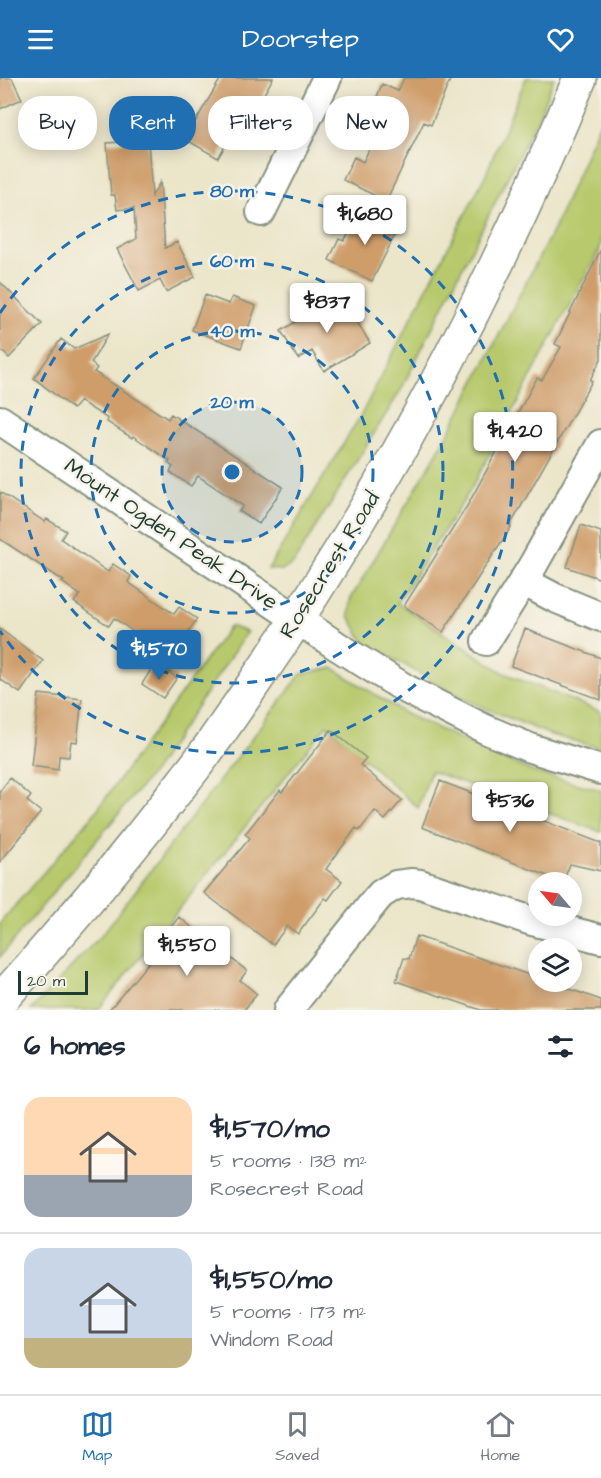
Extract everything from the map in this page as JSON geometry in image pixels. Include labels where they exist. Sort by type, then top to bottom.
[{"type":"main road","name":"Rosecrest Road","points":[[0,1001],[65,929],[189,776],[298,619],[382,483],[466,329],[538,178],[580,78]]},
{"type":"street","points":[[261,213],[327,78]]},
{"type":"street","name":"Mount Ogden Peak Drive","points":[[0,420],[383,675],[445,711],[530,748],[601,770]]},
{"type":"street","points":[[486,641],[601,444]]},
{"type":"street","points":[[523,581],[555,598],[601,617]]},
{"type":"street","points":[[288,1010],[375,901],[388,889],[404,883],[428,885],[532,921],[601,939]]},
{"type":"green space","points":[[526,78],[554,78],[539,115],[401,390],[293,564],[282,570],[268,569],[361,415],[485,176]]},
{"type":"green space","points":[[601,120],[601,246],[470,491],[397,603],[504,673],[601,712],[601,748],[551,735],[468,701],[364,642],[349,616],[350,600],[446,438],[555,226]]},
{"type":"green space","points":[[230,626],[247,632],[154,771],[0,957],[0,923],[94,814]]},
{"type":"green space","points":[[333,668],[406,714],[533,772],[601,790],[601,832],[431,771],[418,808],[327,725],[98,1010],[31,1010],[104,932],[301,674]]},
{"type":"building","points":[[0,78],[12,78],[21,96],[18,96],[18,101],[0,109]]},
{"type":"building","points":[[221,78],[273,78],[263,96],[210,96]]},
{"type":"building","points":[[404,78],[451,78],[431,125],[424,122],[386,201],[343,180],[354,157],[363,162],[369,150],[409,150],[409,96],[377,96],[382,84],[398,91]]},
{"type":"building","points":[[208,100],[208,150],[223,150],[218,158],[196,145],[196,120]]},
{"type":"building","points":[[107,143],[109,143],[109,150],[149,150],[152,196],[160,182],[165,248],[177,242],[195,277],[166,292],[160,280],[139,291],[117,249],[136,239],[134,208],[117,210],[115,195],[111,195]]},
{"type":"building","points":[[365,210],[399,227],[372,281],[329,260],[339,239],[344,241],[351,229],[355,231]]},
{"type":"building","points":[[601,249],[601,359],[590,380],[592,381],[511,527],[443,632],[404,606],[467,506],[537,378],[542,380],[561,347],[555,344]]},
{"type":"building","points":[[0,282],[42,324],[9,358],[0,349]]},
{"type":"building","points":[[340,294],[370,343],[324,371],[312,351],[298,359],[281,331]]},
{"type":"building","points":[[205,295],[229,304],[232,297],[256,306],[241,348],[192,330]]},
{"type":"building","points":[[108,334],[91,363],[97,368],[94,372],[168,419],[171,414],[283,487],[259,524],[239,511],[243,506],[198,476],[191,486],[170,472],[173,467],[168,463],[170,461],[107,422],[108,419],[80,401],[73,409],[34,378],[61,339],[74,349]]},
{"type":"building","points":[[0,492],[45,522],[47,519],[66,531],[61,539],[108,572],[113,564],[131,576],[128,582],[174,614],[179,607],[197,619],[170,658],[114,618],[109,626],[74,602],[80,595],[62,582],[64,581],[0,539]]},
{"type":"building","points":[[581,525],[601,532],[601,579],[567,567]]},
{"type":"building","points":[[0,629],[43,661],[20,693],[0,679]]},
{"type":"building","points":[[525,629],[601,658],[601,700],[511,666]]},
{"type":"building","points":[[155,663],[177,678],[163,698],[142,684]]},
{"type":"building","points":[[39,694],[82,699],[77,742],[71,741],[69,757],[59,756],[58,770],[31,766]]},
{"type":"building","points":[[331,730],[366,758],[360,765],[402,800],[385,820],[375,811],[359,831],[356,828],[326,869],[342,881],[328,900],[325,898],[298,934],[287,926],[273,945],[204,893],[250,838],[245,834]]},
{"type":"building","points":[[10,778],[31,796],[27,801],[41,812],[0,862],[0,791]]},
{"type":"building","points":[[440,781],[601,843],[601,871],[570,864],[567,872],[537,872],[422,827]]},
{"type":"building","points":[[179,917],[247,971],[240,980],[257,994],[244,1010],[109,1010],[159,950],[155,947]]},
{"type":"building","points":[[416,936],[528,975],[528,992],[578,992],[601,1000],[601,1010],[481,1010],[396,981],[404,958],[409,959]]}]
